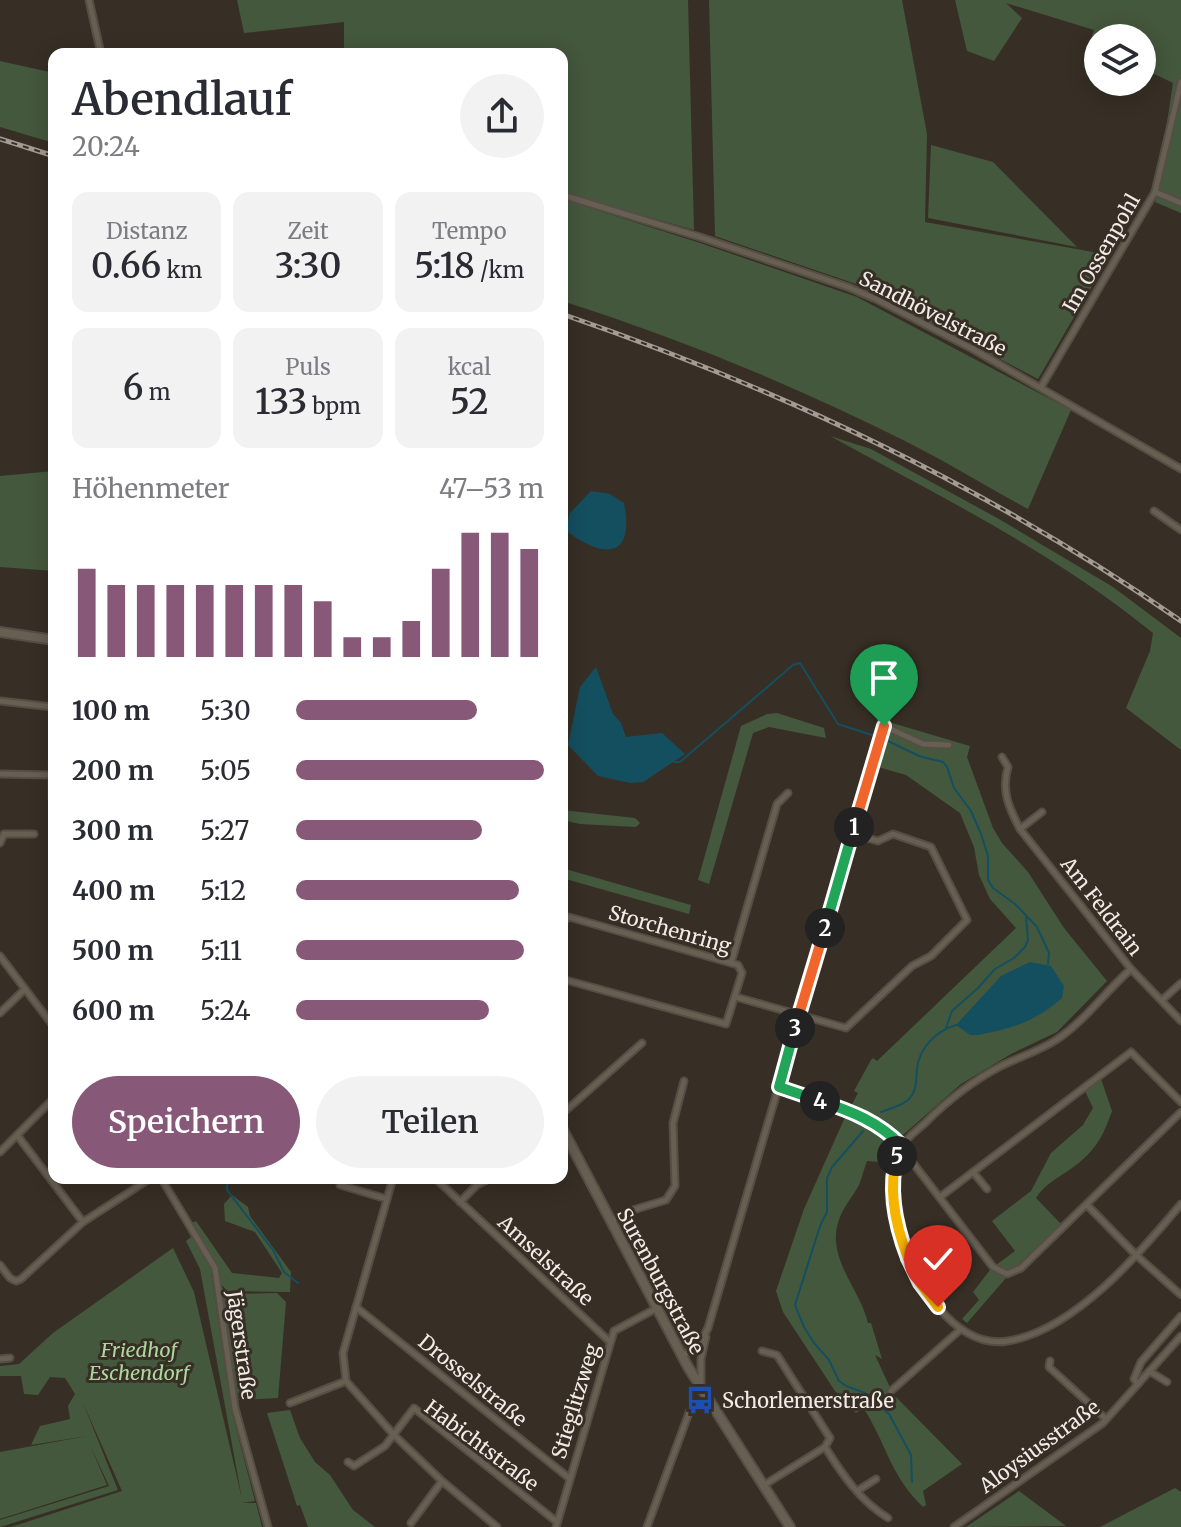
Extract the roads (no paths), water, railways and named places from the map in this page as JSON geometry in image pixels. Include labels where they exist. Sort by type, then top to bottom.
[{"type":"street","points":[[89,0],[100,48]]},
{"type":"street","name":"Im Ossenpohl","points":[[1041,387],[1155,192],[1181,82]]},
{"type":"street","points":[[1155,192],[1181,203]]},
{"type":"street","name":"Sandhövelstraße","points":[[568,197],[848,287],[971,348],[1181,469]]},
{"type":"street","points":[[1154,511],[1181,530]]},
{"type":"street","points":[[0,632],[48,639]]},
{"type":"street","points":[[0,701],[48,706]]},
{"type":"street","points":[[701,1388],[701,1359],[708,1328],[884,726],[923,744],[949,745]]},
{"type":"street","name":"Am Feldrain","points":[[1002,757],[1008,767],[1004,783],[1008,807],[1020,829],[1131,969],[1181,1021]]},
{"type":"street","points":[[0,774],[48,775]]},
{"type":"street","points":[[731,963],[777,804],[788,793]]},
{"type":"street","points":[[1020,829],[1042,812]]},
{"type":"street","points":[[0,843],[2,834],[34,834]]},
{"type":"street","points":[[568,981],[720,1024],[726,1024],[729,1020],[736,997],[846,1028],[912,966],[931,956],[967,920],[931,847],[893,834],[878,841],[852,834]]},
{"type":"street","name":"Storchenring","points":[[568,918],[738,965],[742,973],[736,997]]},
{"type":"street","points":[[0,956],[48,1019]]},
{"type":"street","points":[[1131,969],[1068,1032],[976,1080],[945,1103],[902,1146],[895,1165],[894,1205],[899,1232],[920,1283],[938,1307],[961,1329],[984,1340],[1007,1342],[1038,1331],[1069,1314],[1101,1289],[1181,1204]]},
{"type":"street","points":[[1162,1000],[1181,983]]},
{"type":"street","points":[[0,1013],[25,989]]},
{"type":"street","points":[[568,1109],[642,1043]]},
{"type":"street","points":[[940,1197],[1131,1052],[1181,1102]]},
{"type":"street","points":[[611,1221],[633,1210],[666,1200],[675,1186],[673,1123],[684,1081]]},
{"type":"street","points":[[779,1087],[853,1112],[902,1146],[993,1267],[1007,1274],[1021,1268],[1181,1112]]},
{"type":"street","points":[[0,1152],[48,1104]]},
{"type":"street","points":[[17,1135],[48,1176]]},
{"type":"street","name":"Surenburgstraße","points":[[568,1139],[701,1388],[790,1527]]},
{"type":"street","points":[[973,1172],[987,1189]]},
{"type":"street","points":[[54,1184],[83,1222]]},
{"type":"street","points":[[0,1265],[16,1281],[83,1222],[142,1184]]},
{"type":"street","name":"Jägerstraße","points":[[165,1184],[215,1268],[235,1408],[268,1527]]},
{"type":"street","points":[[340,1184],[387,1199]]},
{"type":"street","points":[[391,1184],[343,1353],[346,1381],[394,1435],[497,1527]]},
{"type":"street","name":"Amselstraße","points":[[441,1184],[609,1341]]},
{"type":"street","points":[[460,1202],[479,1184]]},
{"type":"street","points":[[1087,1205],[1181,1295]]},
{"type":"street","name":"Drosselstraße","points":[[356,1307],[569,1478]]},
{"type":"street","name":"Stieglitzweg","points":[[556,1525],[609,1341],[614,1331],[657,1308]]},
{"type":"street","name":"Aloysiusstraße","points":[[1138,1384],[1134,1379],[1141,1362],[1181,1316]]},
{"type":"street","points":[[683,1356],[701,1341],[708,1328]]},
{"type":"street","points":[[891,1391],[961,1329]]},
{"type":"street","name":"Aloysiusstraße","points":[[954,1527],[1106,1419],[1181,1336]]},
{"type":"street","points":[[762,1351],[777,1355],[830,1438],[825,1447],[763,1485]]},
{"type":"street","points":[[0,1359],[10,1358]]},
{"type":"street","points":[[1050,1361],[1049,1367],[1106,1419]]},
{"type":"street","points":[[1149,1371],[1167,1382]]},
{"type":"street","points":[[290,1403],[346,1381]]},
{"type":"street","name":"Habichtstraße","points":[[394,1435],[414,1408],[556,1525]]},
{"type":"street","points":[[647,1527],[690,1410]]},
{"type":"street","points":[[348,1462],[354,1466],[385,1446],[394,1435]]},
{"type":"street","points":[[825,1447],[844,1477],[873,1509],[888,1518]]},
{"type":"street","points":[[857,1491],[876,1479]]},
{"type":"street","points":[[411,1523],[442,1481]]},
{"type":"water","points":[[591,491],[610,494],[624,503],[625,535],[613,549],[592,546],[568,532],[570,513]]},
{"type":"water","points":[[596,667],[613,714],[621,723],[626,737],[662,733],[685,754],[643,782],[630,783],[598,776],[568,745],[580,687]]},
{"type":"water","points":[[1030,962],[1051,966],[1064,986],[1062,998],[1033,1018],[1002,1030],[970,1035],[956,1025],[1001,976]]},
{"type":"waterway","points":[[674,762],[680,762],[793,665],[800,663],[838,724],[872,735]]},
{"type":"waterway","points":[[888,741],[919,756],[943,762],[947,767],[954,788],[971,811],[981,834],[988,856],[988,880],[1037,927],[1049,953],[1048,964]]},
{"type":"waterway","points":[[946,1028],[952,1011],[995,969],[1025,947],[1028,940],[1026,917]]},
{"type":"waterway","points":[[881,1112],[912,1096],[918,1061],[925,1047],[935,1036],[956,1025]]},
{"type":"waterway","points":[[863,1131],[832,1167],[827,1178],[827,1212],[795,1305],[804,1327],[829,1360],[839,1381],[865,1393],[889,1414],[911,1455],[912,1482]]},
{"type":"waterway","points":[[228,1184],[227,1190],[273,1250],[284,1272],[298,1283]]},
{"type":"railway","points":[[0,139],[48,154]]},
{"type":"railway","points":[[568,316],[725,375],[882,446],[1034,527],[1181,621]]},
{"type":"place","name":"Schorlemerstraße","points":[[700,1400]]},
{"type":"park label","name":"Friedhof Eschendorf","points":[[139,1360]]}]
